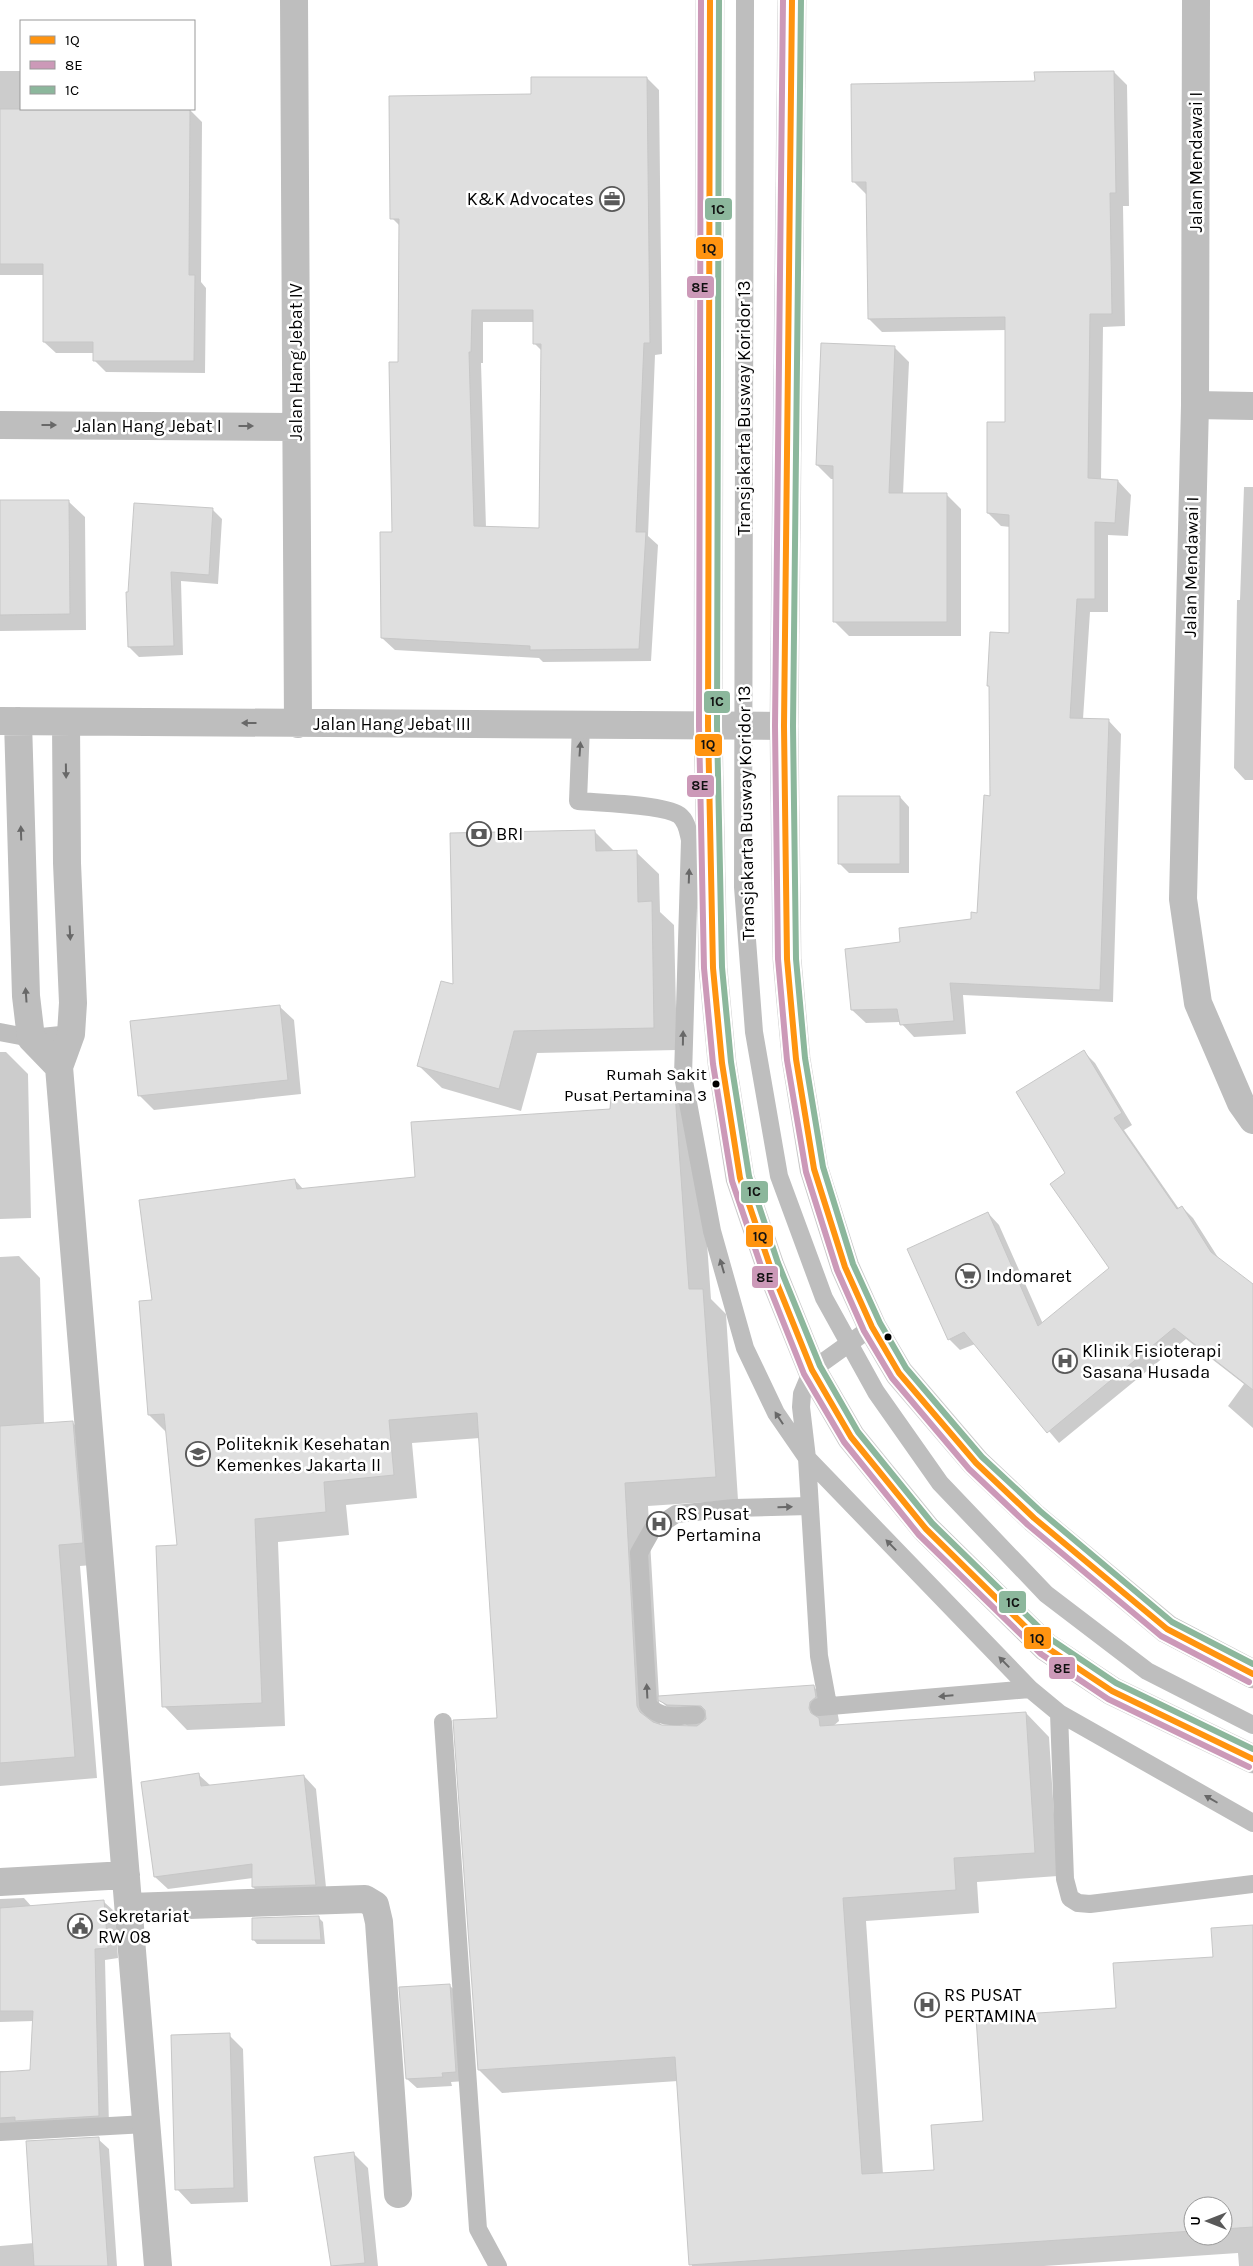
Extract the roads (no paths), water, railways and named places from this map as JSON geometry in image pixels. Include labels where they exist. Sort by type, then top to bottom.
[{"type":"street","name":"Jalan Hang Jebat IV","points":[[294,0],[298,724]]},
{"type":"street","points":[[710,0],[708,726],[713,968],[722,1063],[740,1178],[807,1382],[926,1529],[1046,1647],[1112,1690],[1253,1759]]},
{"type":"street","points":[[792,0],[784,726],[786,959],[796,1059],[814,1169],[845,1268],[872,1327],[899,1373],[976,1462],[1034,1518],[1167,1628],[1253,1674]]},
{"type":"street","name":"Jalan Mendawai I","points":[[1196,0],[1195,405],[1183,899],[1198,1003],[1241,1103],[1253,1120]]},
{"type":"street","points":[[1195,405],[1253,406]]},
{"type":"street","name":"Jalan Hang Jebat I","points":[[0,425],[296,427]]},
{"type":"street","points":[[9,721],[26,996],[31,1038],[59,1067]]},
{"type":"street","name":"Jalan Hang Jebat III","points":[[9,721],[784,726]]},
{"type":"street","points":[[66,722],[67,863],[73,1003],[71,1034],[59,1067],[158,2266]]},
{"type":"street","points":[[0,1882],[126,1875]]},
{"type":"street","points":[[129,1907],[365,1899],[375,1905],[379,1922],[398,2194]]},
{"type":"lane","name":"Transjakarta Busway Koridor 13","points":[[745,0],[743,887],[754,1032],[780,1176],[824,1298],[876,1392],[940,1483],[1046,1594],[1147,1670],[1253,1725]]},
{"type":"lane","points":[[581,725],[578,800],[665,810],[681,816],[686,824],[690,840],[683,1076],[712,1231],[745,1348],[776,1414],[806,1458],[1030,1689],[1059,1713],[1253,1823]]},
{"type":"lane","points":[[0,1032],[31,1038],[71,1034]]},
{"type":"lane","points":[[872,1327],[807,1382],[801,1407],[823,1706],[1030,1689]]},
{"type":"lane","points":[[696,1715],[665,1716],[655,1713],[648,1705],[639,1553],[652,1530],[676,1514],[734,1508],[809,1506]]},
{"type":"lane","points":[[1059,1713],[1065,1879],[1070,1898],[1078,1903],[1090,1904],[1253,1884]]},
{"type":"lane","points":[[443,1722],[478,2228],[498,2266]]},
{"type":"lane","points":[[0,2132],[146,2124]]},
{"type":"place","name":"K&K Advocates","points":[[612,199]]},
{"type":"place","name":"BRI","points":[[479,834]]},
{"type":"place","name":"Rumah Sakit Pusat Pertamina 3","points":[[716,1084]]},
{"type":"place","name":"Indomaret","points":[[968,1276]]},
{"type":"place","name":"Klinik Fisioterapi Sasana Husada","points":[[1065,1361]]},
{"type":"place","name":"Politeknik Kesehatan Kemenkes Jakarta II","points":[[198,1454]]},
{"type":"place","name":"RS Pusat Pertamina","points":[[659,1524]]},
{"type":"place","name":"Sekretariat RW 08","points":[[80,1926]]},
{"type":"place","name":"RS PUSAT PERTAMINA","points":[[927,2005]]}]
